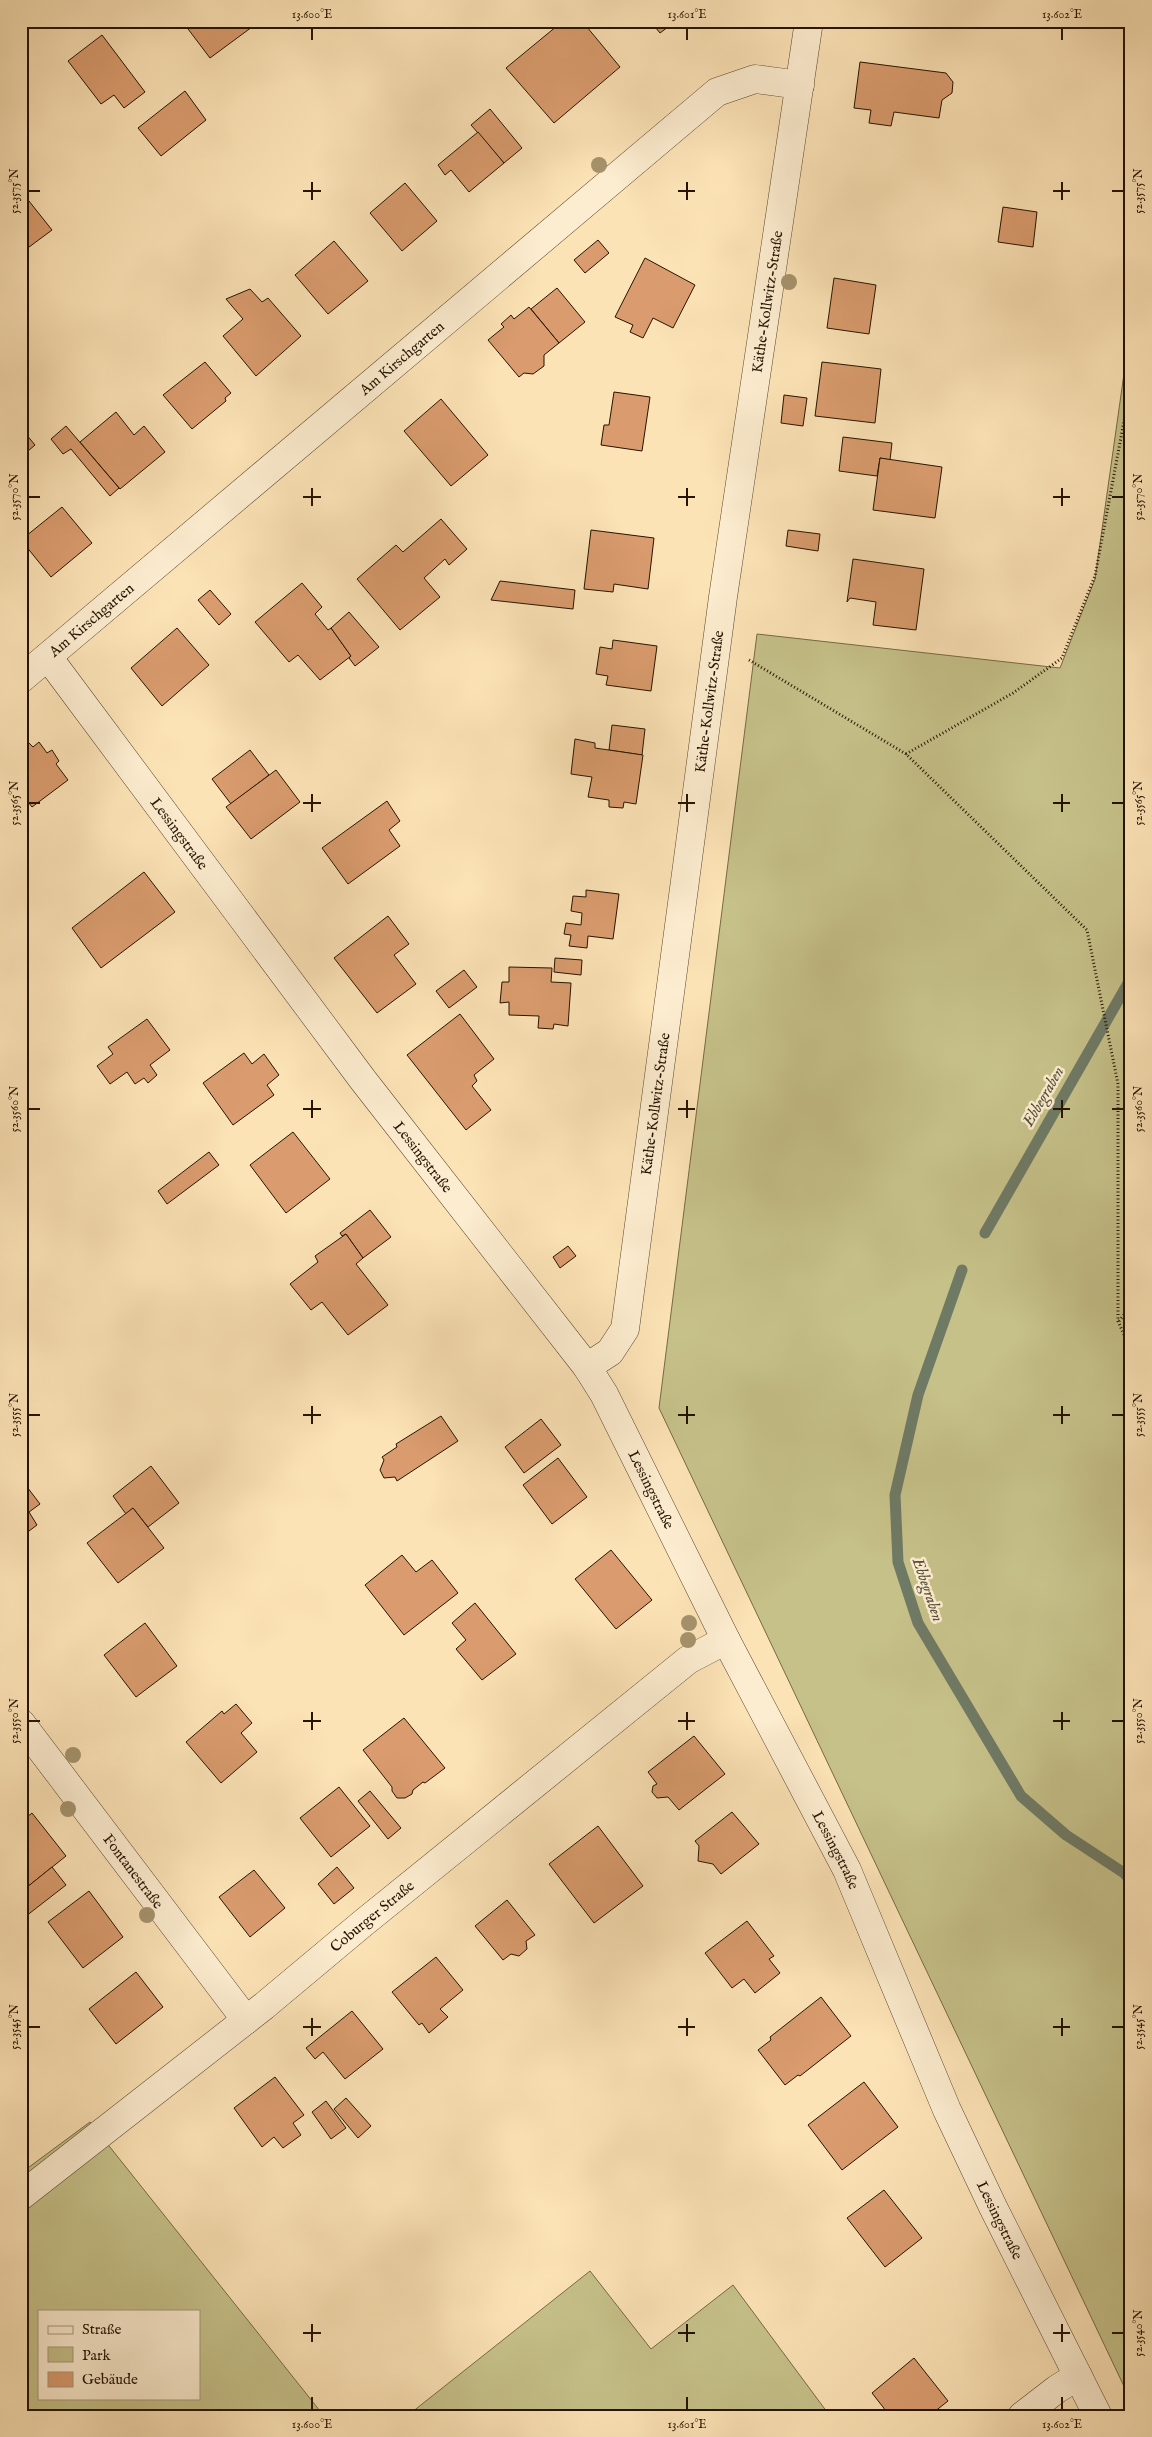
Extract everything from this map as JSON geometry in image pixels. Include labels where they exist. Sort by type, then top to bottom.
[{"type":"street","name":"Käthe-Kollwitz-Straße","points":[[587,1367],[610,1352],[625,1329],[718,644],[809,21]]},
{"type":"street","name":"Am Kirschgarten","points":[[21,680],[718,92],[754,79],[800,86]]},
{"type":"street","name":"Lessingstraße","points":[[48,657],[362,1080],[587,1367],[604,1394],[726,1640],[848,1870],[947,2110],[985,2192],[1098,2416]]},
{"type":"street","name":"Coburger Straße","points":[[21,2196],[246,2020],[688,1660],[726,1640]]},
{"type":"street","name":"Fontanestraße","points":[[21,1724],[246,2020]]},
{"type":"street","points":[[1022,2416],[1057,2389],[1078,2376]]},
{"type":"path","points":[[906,754],[1013,693],[1062,658],[1095,576],[1131,384]]},
{"type":"path","points":[[718,644],[906,754],[1087,930],[1118,1084],[1118,1321],[1131,1351]]},
{"type":"path","points":[[1118,1321],[1131,1306]]},
{"type":"green space","points":[[1131,324],[1131,2401],[659,1408],[757,634],[1060,668],[1095,579]]},
{"type":"green space","points":[[90,2122],[324,2416],[21,2416],[21,2173]]},
{"type":"green space","points":[[590,2271],[651,2349],[733,2285],[830,2416],[407,2416]]},
{"type":"building","points":[[182,21],[248,21],[252,27],[210,58]]},
{"type":"building","points":[[563,21],[582,21],[620,67],[554,123],[506,68]]},
{"type":"building","points":[[650,21],[676,21],[660,33]]},
{"type":"building","points":[[102,35],[145,92],[124,108],[114,95],[101,104],[68,61]]},
{"type":"building","points":[[860,62],[946,73],[953,82],[952,93],[942,100],[939,118],[894,112],[891,126],[869,123],[871,110],[854,108]]},
{"type":"building","points":[[185,91],[206,120],[161,156],[138,128]]},
{"type":"building","points":[[490,109],[522,148],[504,163],[471,125]]},
{"type":"building","points":[[478,132],[504,163],[469,192],[451,170],[445,175],[438,165]]},
{"type":"building","points":[[405,183],[437,221],[402,251],[370,213]]},
{"type":"building","points":[[21,191],[52,230],[21,253]]},
{"type":"building","points":[[1003,207],[1037,212],[1033,247],[998,242]]},
{"type":"building","points":[[598,240],[609,253],[585,273],[574,260]]},
{"type":"building","points":[[334,241],[368,281],[328,314],[295,275]]},
{"type":"building","points":[[645,258],[695,285],[673,328],[653,318],[643,338],[630,332],[633,325],[615,317]]},
{"type":"building","points":[[834,278],[876,285],[869,334],[827,328]]},
{"type":"building","points":[[557,288],[585,322],[559,343],[531,309]]},
{"type":"building","points":[[250,289],[262,302],[268,298],[301,336],[256,376],[223,336],[243,319],[226,299]]},
{"type":"building","points":[[529,307],[559,343],[544,355],[544,366],[533,374],[524,373],[519,377],[488,340],[504,327],[501,324],[511,315],[514,319]]},
{"type":"building","points":[[205,362],[231,393],[225,398],[226,401],[192,429],[163,395]]},
{"type":"building","points":[[822,362],[881,369],[875,423],[815,416]]},
{"type":"building","points":[[614,392],[650,397],[642,451],[601,445],[604,425],[609,425]]},
{"type":"building","points":[[784,395],[807,398],[803,426],[781,423]]},
{"type":"building","points":[[441,399],[488,455],[451,486],[404,431]]},
{"type":"building","points":[[116,412],[134,435],[144,426],[165,452],[120,489],[80,442]]},
{"type":"building","points":[[66,426],[119,488],[110,496],[71,449],[63,454],[51,439]]},
{"type":"building","points":[[21,428],[35,445],[21,457]]},
{"type":"building","points":[[843,437],[892,443],[890,460],[880,458],[877,476],[839,471]]},
{"type":"building","points":[[880,458],[942,467],[935,518],[873,510]]},
{"type":"building","points":[[62,507],[92,543],[51,577],[21,540]]},
{"type":"building","points":[[441,519],[467,549],[449,565],[445,559],[424,578],[440,597],[400,630],[357,579],[396,545],[403,552]]},
{"type":"building","points":[[591,530],[654,538],[648,589],[614,584],[613,592],[584,589]]},
{"type":"building","points":[[788,530],[820,534],[818,551],[786,546]]},
{"type":"building","points":[[853,559],[924,569],[916,630],[873,625],[876,602],[850,598],[847,602]]},
{"type":"building","points":[[500,581],[575,590],[573,609],[491,600]]},
{"type":"building","points":[[302,583],[322,607],[315,614],[328,630],[331,628],[351,656],[320,680],[298,655],[289,662],[255,622]]},
{"type":"building","points":[[210,590],[231,614],[219,625],[198,600]]},
{"type":"building","points":[[349,612],[379,647],[355,666],[349,658],[351,656],[331,628]]},
{"type":"building","points":[[177,628],[209,665],[162,706],[131,668]]},
{"type":"building","points":[[613,640],[657,646],[651,691],[606,685],[608,676],[596,674],[600,647],[612,649]]},
{"type":"building","points":[[612,725],[645,729],[642,755],[609,750]]},
{"type":"building","points":[[575,739],[595,743],[595,748],[643,755],[636,804],[624,802],[623,808],[609,807],[609,800],[588,797],[592,777],[571,774]]},
{"type":"building","points":[[28,742],[33,747],[39,742],[47,753],[52,750],[59,761],[56,764],[68,780],[32,807],[21,793],[21,748]]},
{"type":"building","points":[[250,750],[269,775],[231,804],[212,779]]},
{"type":"building","points":[[276,770],[300,802],[251,839],[226,807]]},
{"type":"building","points":[[387,801],[400,821],[389,830],[400,846],[348,884],[322,848]]},
{"type":"building","points":[[144,872],[175,912],[101,968],[72,928]]},
{"type":"building","points":[[586,890],[619,894],[613,939],[588,936],[587,948],[569,946],[571,935],[564,934],[566,923],[581,925],[582,913],[571,911],[573,896],[586,897]]},
{"type":"building","points":[[388,916],[409,944],[394,955],[416,984],[377,1013],[334,958]]},
{"type":"building","points":[[555,958],[582,960],[581,975],[554,972]]},
{"type":"building","points":[[509,967],[552,968],[551,982],[571,983],[568,1026],[554,1024],[553,1029],[538,1028],[539,1016],[509,1015],[509,1002],[500,1003],[502,982],[509,982]]},
{"type":"building","points":[[464,970],[477,987],[449,1008],[436,991]]},
{"type":"building","points":[[460,1014],[494,1059],[474,1075],[477,1081],[472,1086],[491,1110],[466,1130],[407,1055]]},
{"type":"building","points":[[147,1019],[170,1050],[150,1065],[157,1075],[148,1083],[144,1078],[135,1084],[127,1072],[110,1084],[97,1066],[113,1054],[108,1047]]},
{"type":"building","points":[[244,1053],[252,1064],[264,1054],[279,1075],[267,1085],[274,1095],[233,1125],[203,1083]]},
{"type":"building","points":[[293,1132],[330,1179],[286,1213],[250,1165]]},
{"type":"building","points":[[209,1152],[219,1165],[167,1204],[158,1191]]},
{"type":"building","points":[[370,1210],[391,1237],[363,1258],[346,1234],[342,1236],[340,1233]]},
{"type":"building","points":[[346,1234],[363,1258],[356,1264],[388,1305],[348,1335],[322,1302],[311,1310],[290,1284],[318,1262],[315,1256]]},
{"type":"building","points":[[568,1246],[576,1256],[560,1268],[553,1257]]},
{"type":"building","points":[[441,1416],[458,1441],[397,1481],[395,1477],[384,1478],[380,1470],[384,1460],[382,1457],[397,1447],[396,1444]]},
{"type":"building","points":[[541,1419],[561,1445],[524,1473],[505,1447]]},
{"type":"building","points":[[558,1458],[587,1497],[552,1524],[523,1485]]},
{"type":"building","points":[[151,1466],[179,1503],[148,1527],[133,1508],[126,1514],[113,1496]]},
{"type":"building","points":[[21,1479],[40,1504],[29,1512],[37,1525],[21,1537]]},
{"type":"building","points":[[133,1508],[164,1548],[118,1583],[87,1543]]},
{"type":"building","points":[[611,1550],[652,1600],[616,1629],[575,1579]]},
{"type":"building","points":[[402,1555],[416,1572],[432,1560],[458,1593],[404,1635],[365,1585]]},
{"type":"building","points":[[475,1603],[516,1654],[482,1680],[456,1649],[466,1640],[452,1623]]},
{"type":"building","points":[[145,1623],[177,1666],[136,1697],[104,1655]]},
{"type":"building","points":[[236,1704],[252,1723],[241,1733],[257,1752],[221,1783],[186,1742],[222,1711],[224,1714]]},
{"type":"building","points":[[404,1718],[445,1768],[425,1783],[423,1782],[413,1790],[412,1794],[405,1798],[397,1798],[392,1791],[392,1787],[363,1750]]},
{"type":"building","points":[[694,1736],[725,1774],[679,1810],[668,1797],[657,1798],[652,1792],[653,1786],[657,1784],[648,1772]]},
{"type":"building","points":[[339,1787],[370,1826],[331,1857],[300,1818]]},
{"type":"building","points":[[370,1791],[401,1828],[388,1839],[358,1801]]},
{"type":"building","points":[[732,1812],[759,1844],[721,1874],[713,1864],[698,1861],[699,1846],[695,1841]]},
{"type":"building","points":[[32,1813],[66,1856],[26,1888],[21,1883],[21,1822]]},
{"type":"building","points":[[598,1826],[643,1886],[594,1923],[549,1864]]},
{"type":"building","points":[[52,1867],[66,1885],[21,1920],[21,1888],[24,1886],[26,1888]]},
{"type":"building","points":[[337,1867],[354,1888],[334,1904],[318,1884]]},
{"type":"building","points":[[254,1870],[285,1908],[250,1937],[219,1897]]},
{"type":"building","points":[[89,1891],[123,1937],[83,1968],[48,1922]]},
{"type":"building","points":[[507,1900],[535,1935],[526,1941],[527,1949],[519,1956],[511,1954],[503,1960],[475,1926]]},
{"type":"building","points":[[747,1921],[774,1956],[769,1959],[780,1973],[755,1993],[744,1979],[732,1988],[705,1953]]},
{"type":"building","points":[[436,1957],[463,1990],[440,2009],[448,2017],[429,2033],[422,2023],[419,2025],[392,1992]]},
{"type":"building","points":[[136,1972],[163,2007],[116,2044],[89,2009]]},
{"type":"building","points":[[821,1997],[851,2036],[800,2076],[798,2075],[785,2085],[758,2050],[771,2040],[770,2037]]},
{"type":"building","points":[[352,2011],[383,2049],[345,2079],[323,2052],[315,2059],[306,2048]]},
{"type":"building","points":[[275,2077],[304,2115],[293,2123],[301,2135],[283,2148],[274,2137],[262,2147],[234,2108]]},
{"type":"building","points":[[864,2082],[898,2127],[842,2170],[808,2125]]},
{"type":"building","points":[[346,2098],[371,2126],[358,2138],[334,2109]]},
{"type":"building","points":[[326,2101],[346,2128],[331,2139],[312,2112]]},
{"type":"building","points":[[884,2190],[922,2238],[885,2267],[847,2218]]},
{"type":"building","points":[[914,2358],[948,2401],[929,2416],[890,2416],[872,2393]]},
{"type":"waterway","name":"Ebbegraben","points":[[985,1233],[1131,978]]},
{"type":"waterway","name":"Ebbegraben","points":[[962,1270],[918,1395],[895,1495],[898,1562],[918,1623],[1021,1796],[1066,1835],[1124,1873],[1131,1881]]}]
